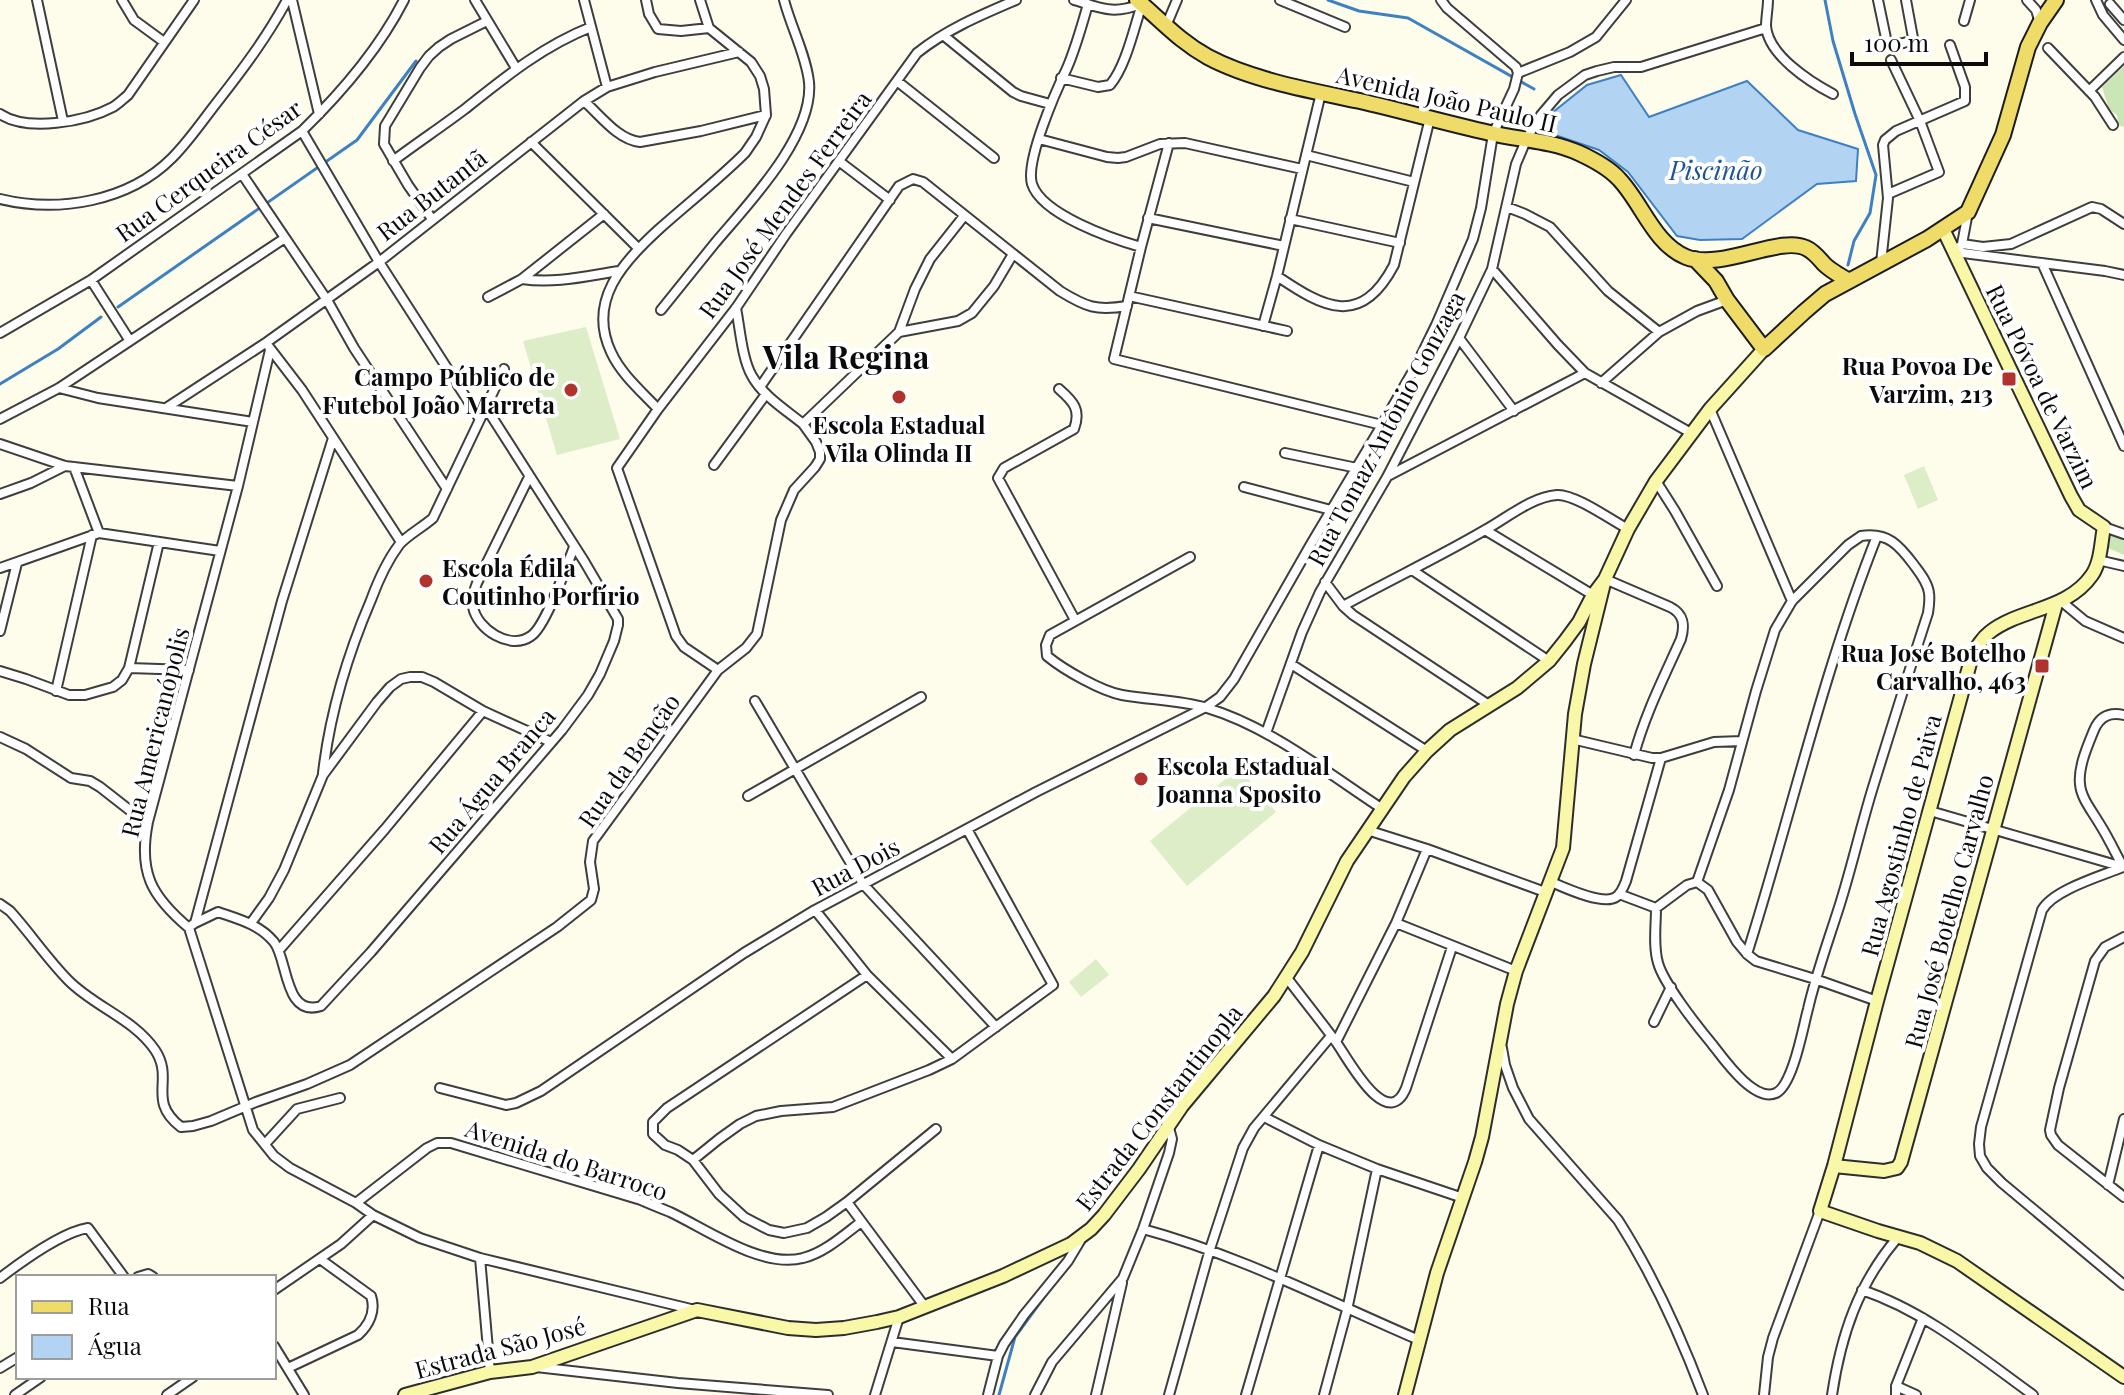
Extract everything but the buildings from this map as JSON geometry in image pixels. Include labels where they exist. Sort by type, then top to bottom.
[{"type":"main road","points":[[1405,1395],[1441,1259],[1482,1137],[1516,971],[1563,848],[1572,739],[1584,664],[1605,579],[1628,529],[1656,481],[1710,409],[1796,318],[1825,294],[1968,212],[2003,135],[2023,62],[2040,23],[2056,0]]},
{"type":"main road","name":"Avenida João Paulo II","points":[[1139,2],[1183,42],[1211,58],[1279,82],[1578,152],[1618,177],[1664,239],[1679,253],[1695,259],[1713,277],[1764,349]]},
{"type":"main road","name":"Rua Póvoa de Varzim","points":[[1943,229],[1958,248],[2071,496],[2079,510],[2104,527]]},
{"type":"main road","points":[[1695,259],[1727,258],[1798,245],[1807,248],[1849,281]]},
{"type":"main road","points":[[1713,277],[1727,258]]},
{"type":"main road","points":[[1825,265],[1825,294]]},
{"type":"main road","points":[[2098,560],[2104,527]]},
{"type":"main road","name":"Rua Agostinho de Paiva","points":[[1820,1211],[1968,666],[1979,643],[1989,633],[1998,626],[2059,602],[2092,575],[2098,560]]},
{"type":"main road","name":"Estrada Constantinopla","points":[[697,1310],[777,1326],[816,1330],[899,1317],[1037,1261],[1071,1244],[1091,1229],[1139,1169],[1168,1124],[1287,978],[1347,861],[1404,777],[1450,730],[1517,688],[1549,661],[1579,622],[1605,579]]},
{"type":"main road","name":"Rua José Botelho Carvalho","points":[[1834,1166],[1884,1171],[1897,1168],[1901,1162],[2059,602]]},
{"type":"main road","points":[[1820,1211],[1936,1249],[2124,1377]]},
{"type":"main road","name":"Estrada São José","points":[[405,1395],[428,1392],[490,1372],[532,1367],[697,1310]]},
{"type":"street","points":[[37,0],[63,121]]},
{"type":"street","points":[[122,0],[134,20],[164,42]]},
{"type":"street","points":[[0,114],[22,123],[41,124],[91,116],[114,106],[128,95],[194,0]]},
{"type":"street","points":[[290,0],[319,114]]},
{"type":"street","points":[[0,199],[24,205],[81,202],[111,195],[155,173],[173,158],[243,69],[290,0]]},
{"type":"street","name":"Rua Cerqueira César","points":[[1,332],[91,280],[302,131],[375,49],[404,0]]},
{"type":"street","points":[[475,0],[516,68]]},
{"type":"street","points":[[584,0],[607,87]]},
{"type":"street","points":[[646,0],[649,14],[658,29],[681,31],[709,28]]},
{"type":"street","points":[[658,409],[616,361],[606,337],[604,319],[607,295],[619,271],[638,248],[752,145],[766,115],[760,76],[751,62],[709,28],[700,0]]},
{"type":"street","points":[[661,310],[768,179],[803,120],[809,82],[784,0]]},
{"type":"street","name":"Rua José Mendes Ferreira","points":[[718,670],[684,647],[676,636],[617,468],[736,308],[917,53],[943,35],[1016,0]]},
{"type":"street","points":[[1074,0],[1124,11],[1139,2]]},
{"type":"street","points":[[1166,27],[1177,0]]},
{"type":"street","points":[[1280,0],[1345,27]]},
{"type":"street","points":[[1441,0],[1516,67],[1518,73],[1570,52],[1596,37],[1626,0]]},
{"type":"street","points":[[1768,0],[1766,28],[1770,40],[1799,74],[1833,94]]},
{"type":"street","points":[[1878,0],[1885,39],[1893,45],[1913,38],[1906,0]]},
{"type":"street","points":[[1964,21],[1970,0]]},
{"type":"street","points":[[2027,0],[2036,10],[2040,23]]},
{"type":"street","points":[[2096,0],[2114,2],[2124,20]]},
{"type":"street","points":[[2096,0],[2103,15],[2124,40]]},
{"type":"street","points":[[1061,78],[1098,87],[1110,85],[1121,64],[1139,2]]},
{"type":"street","points":[[1088,4],[1039,139],[1031,174],[1033,187],[1059,212],[1088,229],[1141,247]]},
{"type":"street","points":[[432,219],[393,161],[384,144],[383,131],[420,68],[439,47],[487,21]]},
{"type":"street","points":[[393,161],[516,68],[552,44],[591,27]]},
{"type":"street","name":"Rua Tomaz Antônio Gonzaga","points":[[1266,733],[1325,582],[1387,477],[1492,269],[1523,138],[1558,95],[1585,75],[1605,68],[1641,67],[1766,28]]},
{"type":"street","points":[[943,35],[1013,92],[1050,104]]},
{"type":"street","points":[[1881,263],[1888,194],[1883,153],[1885,140],[1896,131],[1965,101],[1965,87],[1950,45]]},
{"type":"street","points":[[2048,48],[2089,91],[2113,125]]},
{"type":"street","name":"Rua Butantã","points":[[166,408],[269,346],[584,101],[607,87],[739,52]]},
{"type":"street","points":[[2089,91],[2124,57]]},
{"type":"street","points":[[1888,194],[1939,172],[1920,121],[1891,60]]},
{"type":"street","name":"Rua Dois","points":[[440,1088],[506,1105],[541,1091],[744,953],[815,910],[1220,697],[1234,679],[1430,338],[1473,239],[1497,134],[1518,73]]},
{"type":"street","points":[[897,81],[994,158]]},
{"type":"street","points":[[1263,326],[1321,93]]},
{"type":"street","points":[[584,101],[621,135],[640,142],[766,115]]},
{"type":"street","points":[[1277,276],[1318,301],[1337,307],[1350,306],[1373,295],[1394,265],[1430,117]]},
{"type":"street","points":[[302,131],[379,262],[479,418]]},
{"type":"street","points":[[1039,139],[1118,158],[1160,144],[1198,145],[1302,169]]},
{"type":"street","points":[[531,142],[638,248]]},
{"type":"street","points":[[1169,143],[1114,359],[1382,425]]},
{"type":"street","points":[[1306,155],[1414,182]]},
{"type":"street","points":[[840,162],[890,200]]},
{"type":"street","points":[[242,174],[327,300],[354,348],[447,489]]},
{"type":"street","points":[[714,465],[890,200],[908,180],[923,182],[1060,291],[1085,305],[1103,310],[1127,306]]},
{"type":"street","points":[[1507,207],[1550,227],[1608,291],[1659,332]]},
{"type":"street","points":[[1958,248],[2011,244],[2092,207],[2101,209],[2124,224]]},
{"type":"street","points":[[1958,248],[1968,212]]},
{"type":"street","points":[[488,297],[522,279],[604,214]]},
{"type":"street","points":[[736,308],[752,377],[803,424],[899,332],[930,259],[964,216]]},
{"type":"street","points":[[1148,218],[1284,246]]},
{"type":"street","points":[[1290,219],[1400,243]]},
{"type":"street","points":[[0,419],[59,388],[285,238]]},
{"type":"street","points":[[1958,248],[2105,271],[2123,277]]},
{"type":"street","points":[[899,332],[958,321],[972,313],[994,286],[1013,254]]},
{"type":"street","points":[[2042,263],[2124,446]]},
{"type":"street","points":[[1492,269],[1585,373],[1691,433]]},
{"type":"street","points":[[522,279],[555,281],[619,271]]},
{"type":"street","points":[[91,280],[130,341]]},
{"type":"street","points":[[1129,296],[1287,331]]},
{"type":"street","points":[[1601,383],[1659,332],[1697,311],[1727,300]]},
{"type":"street","points":[[1459,338],[1514,411]]},
{"type":"street","points":[[269,346],[302,390],[401,542]]},
{"type":"street","name":"Rua Americanópolis","points":[[244,1108],[192,925],[170,912],[152,886],[145,867],[144,849],[148,822],[238,486],[269,346]]},
{"type":"street","points":[[323,775],[329,731],[347,660],[380,578],[401,542],[433,518],[504,369]]},
{"type":"street","points":[[1387,477],[1585,373]]},
{"type":"street","points":[[59,388],[98,398],[253,422]]},
{"type":"street","points":[[1059,389],[1074,402],[1077,410],[1074,429],[1004,468],[998,478],[1075,620]]},
{"type":"street","name":"Rua Água Branca","points":[[251,923],[279,950],[297,1000],[309,1007],[321,1006],[371,952],[575,713],[594,685],[614,641],[618,619],[485,406]]},
{"type":"street","points":[[1710,409],[1792,601]]},
{"type":"street","name":"Rua da Benção","points":[[0,904],[10,911],[70,982],[125,1021],[153,1047],[163,1068],[165,1111],[181,1127],[193,1126],[244,1108],[358,1060],[591,900],[594,889],[590,862],[593,841],[718,670],[746,648],[757,634],[781,520],[794,490],[820,459],[816,442],[803,424]]},
{"type":"street","points":[[192,925],[274,629],[333,438]]},
{"type":"street","points":[[0,444],[69,467],[238,486]]},
{"type":"street","points":[[1285,453],[1357,468]]},
{"type":"street","points":[[0,494],[69,467]]},
{"type":"street","points":[[56,691],[95,534],[69,467]]},
{"type":"street","points":[[529,477],[474,592],[473,610],[489,632],[508,640],[527,639],[533,635],[546,617],[574,547]]},
{"type":"street","points":[[1656,481],[1717,586]]},
{"type":"street","points":[[1244,487],[1331,510]]},
{"type":"street","points":[[1343,606],[1544,498],[1556,495],[1575,499],[1628,529]]},
{"type":"street","name":"Rua Póvoa de Varzim","points":[[2104,527],[2124,534]]},
{"type":"street","points":[[1485,530],[1593,595]]},
{"type":"street","points":[[0,568],[95,534],[220,551]]},
{"type":"street","points":[[1747,954],[1839,642],[1877,536]]},
{"type":"street","points":[[1656,908],[1659,966],[1698,1027],[1737,1075],[1760,1092],[1773,1094],[1781,1089],[1792,1066],[1819,980],[1872,790],[1928,613],[1927,584],[1898,545],[1877,536],[1855,539],[1792,601],[1768,649],[1729,790],[1697,882]]},
{"type":"street","points":[[0,671],[69,695],[85,695],[113,687],[122,680],[129,668],[159,542]]},
{"type":"street","points":[[1190,557],[1050,635],[1046,645],[1047,656],[1078,676],[1118,694],[1206,707],[1266,733],[1381,808]]},
{"type":"street","points":[[2098,560],[2124,566]]},
{"type":"street","points":[[0,631],[17,563]]},
{"type":"street","points":[[1412,570],[1549,661]]},
{"type":"street","points":[[1605,579],[1670,607],[1680,613],[1683,621],[1681,639],[1655,694],[1634,755]]},
{"type":"street","points":[[1325,582],[1343,606],[1371,628],[1489,705]]},
{"type":"street","points":[[2059,602],[2085,621],[2124,638]]},
{"type":"street","points":[[1291,664],[1427,751]]},
{"type":"street","points":[[129,668],[189,670]]},
{"type":"street","points":[[192,925],[218,912],[251,923],[284,870],[323,775],[377,702],[401,679],[422,677],[434,682],[483,711],[551,742]]},
{"type":"street","points":[[748,796],[921,697]]},
{"type":"street","points":[[755,701],[863,884],[996,1027]]},
{"type":"street","points":[[279,950],[483,711]]},
{"type":"street","points":[[2124,715],[2107,715],[2097,724],[2079,780],[2083,795],[2124,867]]},
{"type":"street","points":[[0,737],[34,753],[71,778],[90,781],[148,822]]},
{"type":"street","points":[[1572,739],[1634,755],[1661,758],[1714,742],[1742,741]]},
{"type":"street","points":[[1367,830],[1547,886],[1612,899],[1619,894],[1631,866],[1661,758]]},
{"type":"street","points":[[1930,811],[2124,867]]},
{"type":"street","points":[[693,1160],[756,1116],[833,1107],[952,1059],[1053,985],[967,829]]},
{"type":"street","points":[[1169,1395],[1210,1249],[1243,1148],[1254,1128],[1334,1039],[1396,923],[1427,849]]},
{"type":"street","points":[[2124,867],[2061,894],[2050,900],[2042,910],[1988,1101],[1979,1144],[1983,1162],[2002,1183],[2124,1285]]},
{"type":"street","points":[[1697,882],[1708,890],[1747,954],[1769,966],[1877,1001]]},
{"type":"street","points":[[1656,908],[1687,885],[1697,882]]},
{"type":"street","points":[[1619,894],[1656,908]]},
{"type":"street","points":[[815,910],[867,975],[952,1059]]},
{"type":"street","points":[[1396,923],[1516,971]]},
{"type":"street","points":[[2124,937],[2105,947],[2095,961],[2051,1122],[2051,1135],[2058,1145],[2124,1197]]},
{"type":"street","points":[[1287,978],[1369,1090],[1391,1102],[1400,1100],[1406,1088],[1452,947]]},
{"type":"street","points":[[867,975],[659,1115],[653,1122],[653,1134],[665,1145],[693,1160],[727,1202],[744,1217],[769,1230],[784,1233],[795,1232],[826,1217],[936,1129]]},
{"type":"street","points":[[1654,1022],[1671,987]]},
{"type":"street","points":[[1501,1039],[1513,1088],[1529,1119],[1618,1220],[1658,1290],[1703,1395]]},
{"type":"street","points":[[265,1144],[297,1109],[340,1098]]},
{"type":"street","points":[[244,1108],[251,1126],[274,1156],[373,1215],[320,1259],[276,1289]]},
{"type":"street","points":[[1264,1117],[1319,1145],[1377,1169],[1463,1198]]},
{"type":"street","points":[[2108,1185],[2124,1119]]},
{"type":"street","points":[[1096,1395],[1123,1278],[1143,1229],[1171,1143],[1168,1124]]},
{"type":"street","name":"Avenida do Barroco","points":[[356,1203],[427,1148],[437,1143],[451,1143],[641,1200],[733,1244],[771,1258],[793,1260],[810,1256],[861,1222]]},
{"type":"street","points":[[1246,1395],[1319,1145]]},
{"type":"street","points":[[1324,1395],[1347,1310],[1377,1169]]},
{"type":"street","points":[[847,1202],[925,1307]]},
{"type":"street","points":[[1764,1395],[1773,1338],[1820,1211]]},
{"type":"street","name":"Estrada Constantinopla","points":[[373,1215],[420,1238],[480,1258],[697,1310]]},
{"type":"street","points":[[0,1278],[33,1255],[76,1231],[88,1228],[123,1275]]},
{"type":"street","points":[[988,1395],[998,1356],[1013,1329],[1091,1229]]},
{"type":"street","points":[[1143,1229],[1210,1249],[1253,1266],[1419,1340]]},
{"type":"street","points":[[1832,1395],[1839,1348],[1862,1290],[1898,1237]]},
{"type":"street","points":[[480,1258],[490,1372]]},
{"type":"street","points":[[288,1368],[358,1335],[370,1318],[371,1296],[320,1259]]},
{"type":"street","points":[[1035,1395],[1052,1362],[1123,1278]]},
{"type":"street","points":[[1862,1290],[1923,1318],[2033,1395]]},
{"type":"street","points":[[875,1395],[899,1317]]},
{"type":"street","points":[[1916,1395],[1896,1391],[1923,1318]]},
{"type":"street","points":[[892,1342],[998,1356]]},
{"type":"street","points":[[276,1349],[304,1395]]},
{"type":"street","points":[[532,1367],[828,1395]]},
{"type":"street","points":[[15,1395],[38,1379]]},
{"type":"street","points":[[167,1395],[190,1379]]},
{"type":"green space","points":[[2124,66],[2124,127],[2118,125],[2117,115],[2109,109],[2102,87]]},
{"type":"green space","name":"Campo Público de Futebol João Marreta","points":[[586,327],[620,439],[557,455],[523,341]]},
{"type":"green space","points":[[1924,466],[1938,500],[1918,509],[1904,475]]},
{"type":"green space","points":[[2113,531],[2124,536],[2124,555],[2106,547]]},
{"type":"green space","points":[[1239,768],[1276,812],[1187,886],[1150,841]]},
{"type":"green space","points":[[1096,959],[1109,975],[1081,997],[1069,982]]},
{"type":"water","name":"Piscinão","points":[[1621,75],[1649,117],[1747,81],[1798,130],[1858,149],[1856,181],[1817,184],[1742,239],[1700,240],[1677,236],[1628,172],[1599,150],[1543,131],[1552,113],[1587,85]]},
{"type":"waterway","points":[[1328,0],[1359,11],[1408,18],[1534,89]]},
{"type":"waterway","points":[[1825,0],[1833,41],[1876,175],[1870,213],[1854,241],[1848,265]]},
{"type":"waterway","points":[[118,307],[357,140],[416,61]]},
{"type":"waterway","points":[[0,384],[58,349],[101,317]]},
{"type":"waterway","points":[[999,1395],[1015,1337],[1050,1289]]},
{"type":"place","name":"Rua Povoa De Varzim, 213","points":[[2009,379]]},
{"type":"place","name":"Campo Público de Futebol João Marreta","points":[[571,390]]},
{"type":"place","name":"Escola Estadual Vila Olinda II","points":[[899,397]]},
{"type":"place","name":"Escola Édila Coutinho Porfírio","points":[[426,581]]},
{"type":"place","name":"Rua José Botelho Carvalho, 463","points":[[2042,666]]},
{"type":"place","name":"Escola Estadual Joanna Sposito","points":[[1141,779]]},
{"type":"district","name":"Vila Regina","points":[[846,355]]}]
